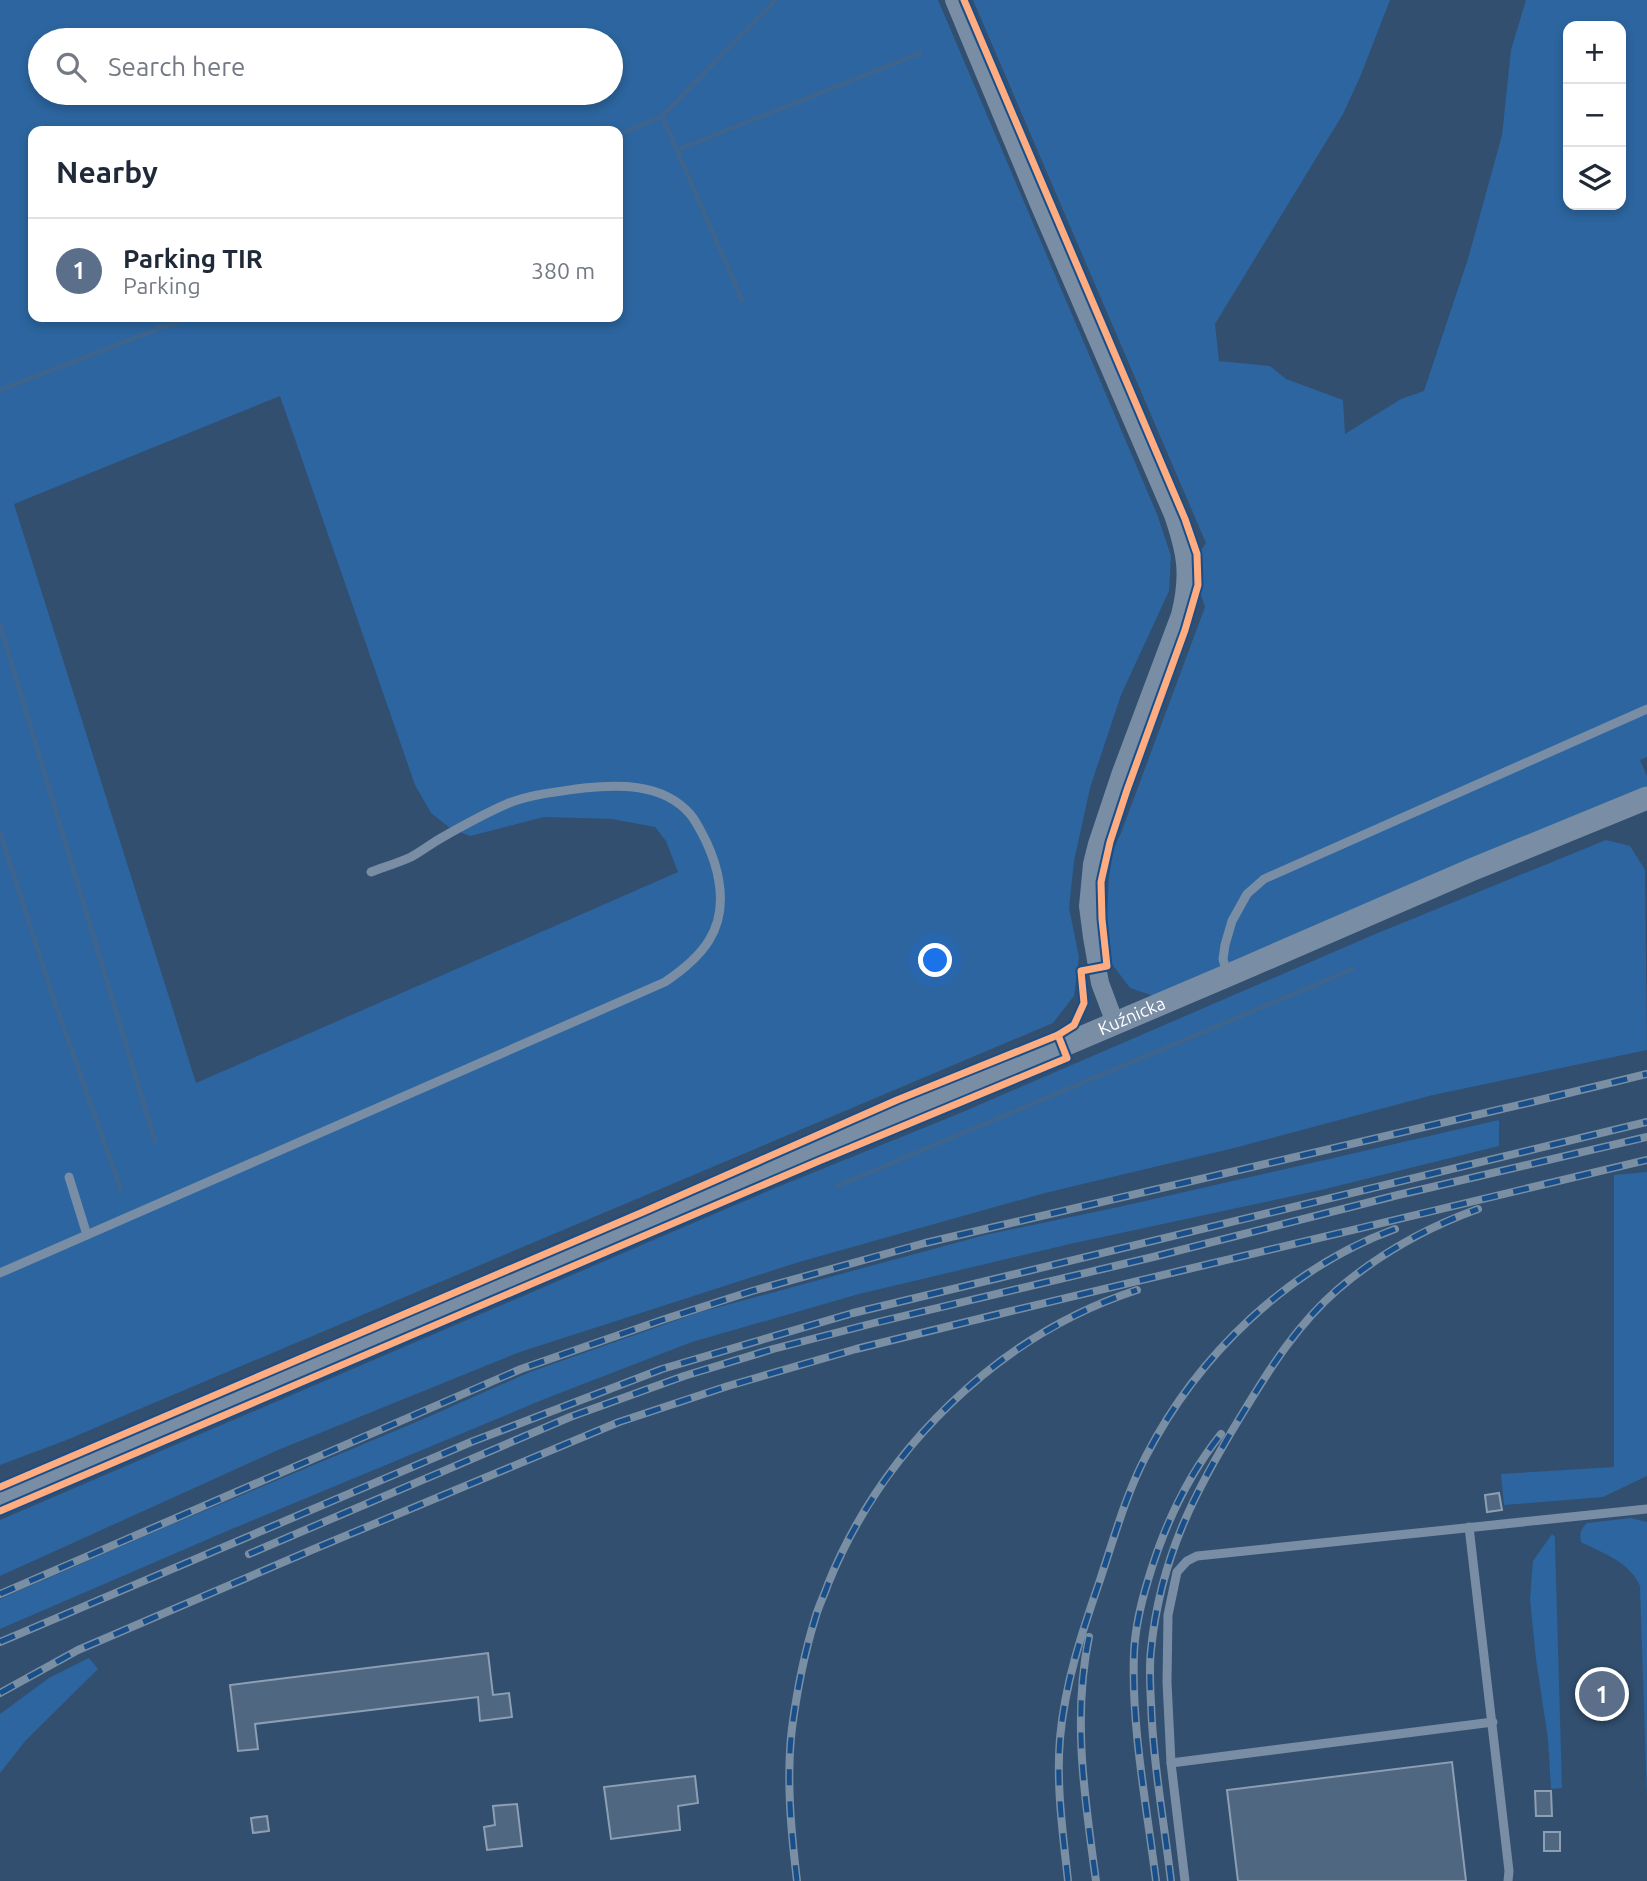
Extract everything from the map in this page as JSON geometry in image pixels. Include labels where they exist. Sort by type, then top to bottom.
[{"type":"street","points":[[954,0],[1173,515],[1184,549],[1185,596],[1180,615],[1120,775],[1092,864],[1088,906],[1093,947],[1100,983],[1115,1023]]},
{"type":"street","name":"Kuźnicka","points":[[0,1498],[1471,870],[1647,799]]},
{"type":"lane","points":[[1227,976],[1223,959],[1232,921],[1247,894],[1264,879],[1647,709]]},
{"type":"lane","points":[[0,1273],[665,982],[703,951],[715,932],[720,908],[719,882],[710,850],[698,825],[676,800],[635,786],[594,786],[512,802],[477,817],[411,856],[371,872]]},
{"type":"lane","points":[[69,1177],[87,1235]]},
{"type":"lane","points":[[1185,1881],[1171,1763],[1167,1682],[1168,1615],[1177,1572],[1187,1561],[1197,1556],[1647,1509]]},
{"type":"lane","points":[[1469,1527],[1493,1722],[1508,1881]]},
{"type":"lane","points":[[1171,1763],[1493,1722]]},
{"type":"shaded area","points":[[0,0],[938,0],[1157,514],[1171,556],[1169,591],[1121,695],[1090,788],[1074,861],[1069,908],[1079,957],[1074,996],[1053,1023],[64,1441],[0,1465]],"holes":[[[280,396],[415,785],[431,813],[450,828],[470,836],[544,817],[612,819],[655,827],[666,841],[678,872],[196,1083],[14,504]]]},
{"type":"shaded area","points":[[973,0],[1390,0],[1343,114],[1215,324],[1219,361],[1270,366],[1286,379],[1343,400],[1345,434],[1401,399],[1424,391],[1468,259],[1502,135],[1511,50],[1526,0],[1647,0],[1647,757],[1640,760],[1647,776],[1647,798],[1168,1001],[1130,988],[1112,964],[1107,915],[1109,876],[1114,848],[1205,607],[1200,592],[1200,552],[1206,543]]},
{"type":"shaded area","points":[[1606,840],[1630,846],[1645,870],[1647,1050],[1433,1095],[1234,1148],[1045,1193],[799,1262],[520,1352],[278,1450],[0,1576],[0,1520],[775,1188],[958,1114],[1373,935]]},
{"type":"shaded area","points":[[1499,1120],[1499,1146],[1321,1190],[1070,1244],[859,1294],[692,1342],[547,1398],[0,1629],[0,1599],[530,1372],[697,1313],[985,1235]]},
{"type":"shaded area","points":[[1647,1172],[1647,1476],[1603,1497],[1504,1505],[1501,1474],[1614,1467],[1614,1175]]},
{"type":"shaded area","points":[[1631,1518],[1647,1522],[1647,1799],[1640,1586],[1623,1565],[1581,1542],[1580,1536],[1587,1523]]},
{"type":"shaded area","points":[[1552,1534],[1555,1537],[1562,1788],[1551,1789],[1548,1739],[1530,1599],[1533,1561]]},
{"type":"shaded area","points":[[89,1658],[98,1669],[26,1740],[0,1773],[0,1714],[49,1678]]},
{"type":"building","points":[[1499,1493],[1502,1510],[1487,1512],[1485,1495]]},
{"type":"building","points":[[488,1653],[493,1695],[509,1693],[512,1717],[480,1721],[478,1697],[255,1724],[258,1749],[238,1751],[230,1685]]},
{"type":"building","points":[[1452,1762],[1466,1881],[1238,1881],[1227,1790]]},
{"type":"building","points":[[695,1776],[698,1803],[678,1806],[680,1830],[611,1839],[604,1787]]},
{"type":"building","points":[[1535,1791],[1551,1791],[1552,1816],[1536,1816]]},
{"type":"building","points":[[517,1804],[522,1846],[487,1850],[484,1827],[495,1825],[493,1806]]},
{"type":"building","points":[[267,1816],[269,1831],[253,1833],[251,1818]]},
{"type":"building","points":[[1544,1832],[1560,1832],[1560,1851],[1544,1851]]},
{"type":"waterway","points":[[623,133],[662,116],[776,0]]},
{"type":"waterway","points":[[677,150],[921,53]]},
{"type":"waterway","points":[[662,116],[742,300]]},
{"type":"waterway","points":[[0,390],[176,322]]},
{"type":"waterway","points":[[0,625],[155,1141]]},
{"type":"waterway","points":[[0,832],[52,994],[121,1190]]},
{"type":"waterway","points":[[837,1186],[1353,969]]},
{"type":"railway","points":[[0,1594],[521,1369],[752,1291],[925,1243],[1647,1074]]},
{"type":"railway","points":[[0,1642],[471,1442],[662,1369],[853,1313],[1647,1122]]},
{"type":"railway","points":[[249,1554],[570,1417],[684,1376],[773,1349],[1398,1195],[1647,1137]]},
{"type":"railway","points":[[0,1693],[78,1650],[314,1549],[619,1422],[728,1386],[856,1349],[1647,1160]]},
{"type":"railway","points":[[1171,1881],[1154,1747],[1150,1656],[1163,1584],[1172,1554],[1196,1496],[1264,1379],[1297,1332],[1323,1303],[1353,1277],[1386,1254],[1421,1233],[1478,1209]]},
{"type":"railway","points":[[1068,1881],[1059,1774],[1060,1738],[1066,1697],[1081,1638],[1115,1532],[1146,1456],[1192,1383],[1219,1350],[1250,1319],[1283,1291],[1318,1267],[1395,1229]]},
{"type":"railway","points":[[797,1881],[789,1785],[794,1714],[804,1659],[816,1615],[851,1535],[880,1488],[913,1444],[951,1404],[992,1367],[1038,1336],[1086,1310],[1137,1290]]},
{"type":"railway","points":[[1156,1881],[1137,1738],[1134,1681],[1136,1635],[1148,1580],[1169,1522],[1197,1468],[1221,1434]]},
{"type":"railway","points":[[1089,1637],[1081,1698],[1081,1728],[1084,1790],[1096,1881]]},
{"type":"cycle path","points":[[0,1511],[819,1161],[1067,1058],[1058,1035],[1074,1025],[1084,1003],[1081,971],[1107,966],[1101,882],[1110,842],[1127,790],[1185,630],[1198,585],[1197,554],[1185,519],[964,0]]},
{"type":"cycle path","points":[[0,1487],[643,1212],[897,1100],[1058,1035]]},
{"type":"place","name":"Parking TIR","points":[[1602,1694]]}]
